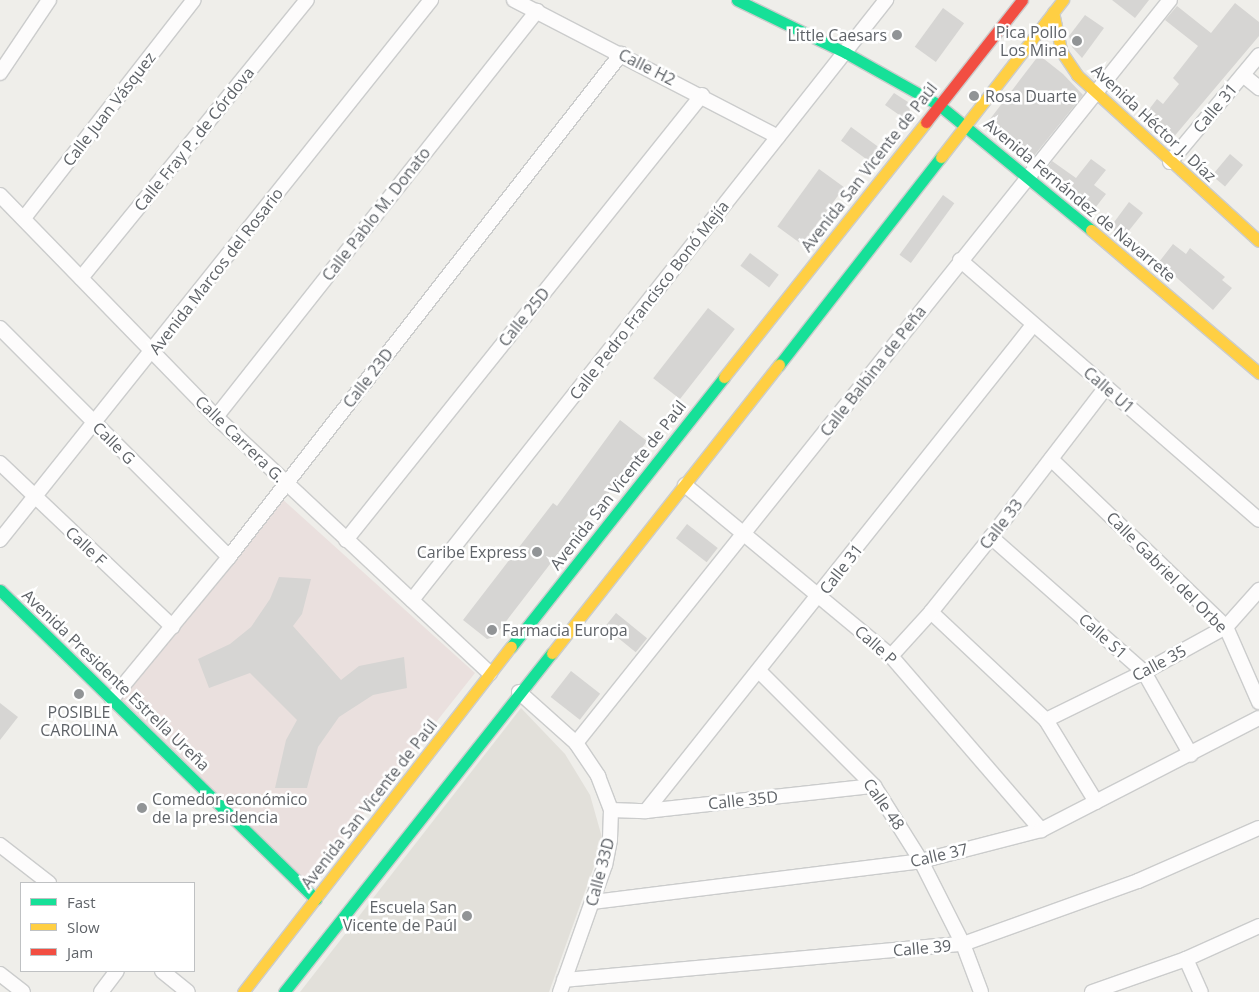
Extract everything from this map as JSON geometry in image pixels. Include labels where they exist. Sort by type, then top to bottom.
[{"type":"main road","name":"Avenida Fernández de Navarrete","points":[[737,0],[846,53],[939,105],[1030,177],[1259,373]]},
{"type":"main road","name":"Avenida San Vicente de Paúl","points":[[242,992],[316,900],[490,673],[1022,0]]},
{"type":"main road","points":[[284,992],[519,692],[685,485],[964,124],[1063,0]]},
{"type":"main road","name":"Avenida Héctor J. Díaz","points":[[1053,12],[1061,51],[1077,75],[1170,162],[1259,241]]},
{"type":"main road","name":"Avenida Presidente Estrella Ureña","points":[[0,590],[316,900]]},
{"type":"street","points":[[0,73],[49,0]]},
{"type":"street","name":"Calle Juan Vásquez","points":[[24,218],[194,0]]},
{"type":"street","name":"Calle Fray P. de Córdova","points":[[80,278],[307,0]]},
{"type":"street","name":"Avenida Marcos del Rosario","points":[[0,540],[431,0]]},
{"type":"street","name":"Calle H2","points":[[514,0],[702,95],[778,137]]},
{"type":"street","name":"Calle Pedro Francisco Bonó Mejía","points":[[412,600],[886,0]]},
{"type":"street","name":"Calle Balbina de Peña","points":[[576,743],[744,535],[960,260],[1097,94],[1170,0]]},
{"type":"street","name":"Calle Pablo M. Donato","points":[[216,417],[537,11]]},
{"type":"street","name":"Calle 23D","points":[[112,699],[173,628],[621,54]]},
{"type":"street","name":"Calle 31","points":[[1170,162],[1259,55]]},
{"type":"street","points":[[1243,75],[1259,88]]},
{"type":"street","name":"Calle 25D","points":[[346,540],[702,95]]},
{"type":"street","name":"Calle Carrera G.","points":[[0,195],[216,417],[490,673]]},
{"type":"street","name":"Calle U1","points":[[960,260],[1259,520]]},
{"type":"street","name":"Calle 31","points":[[646,811],[820,597],[1033,325]]},
{"type":"street","name":"Calle G","points":[[0,328],[229,557]]},
{"type":"street","name":"Calle 33","points":[[891,656],[931,612],[992,537],[1106,387]]},
{"type":"street","name":"Calle Gabriel del Orbe","points":[[1051,459],[1226,627],[1259,702]]},
{"type":"street","name":"Calle F","points":[[0,463],[173,628]]},
{"type":"street","name":"Calle P","points":[[685,485],[891,656],[1041,830]]},
{"type":"street","name":"Calle S1","points":[[992,537],[1144,672],[1191,755]]},
{"type":"street","name":"Calle 35","points":[[1046,720],[1144,672],[1226,627],[1259,590]]},
{"type":"street","points":[[931,612],[1046,720],[1096,802]]},
{"type":"street","name":"Calle 48","points":[[759,671],[874,786],[921,861],[964,944],[982,992]]},
{"type":"street","name":"Calle 33D","points":[[519,692],[576,743],[598,776],[611,810],[610,840],[593,902],[562,986]]},
{"type":"street","name":"Calle 37","points":[[593,902],[921,861],[1041,830],[1191,755],[1259,718]]},
{"type":"street","name":"Calle 35D","points":[[611,810],[646,811],[874,786]]},
{"type":"street","name":"Calle 39","points":[[562,986],[964,944],[1138,881],[1259,828]]},
{"type":"street","points":[[0,845],[48,882]]},
{"type":"street","points":[[1092,992],[1186,959],[1259,926]]},
{"type":"street","points":[[1186,959],[1201,992]]},
{"type":"street","points":[[100,992],[116,972]]},
{"type":"street","points":[[163,972],[188,992]]},
{"type":"street","points":[[1,975],[23,992]]},
{"type":"shaded area","points":[[280,497],[475,673],[302,891],[112,706]]},
{"type":"shaded area","name":"Escuela San Vicente de Paúl","points":[[521,708],[565,754],[590,795],[603,841],[549,992],[300,992]]},
{"type":"building","points":[[1112,0],[1149,0],[1135,18]]},
{"type":"building","points":[[1235,3],[1259,22],[1259,36],[1172,139],[1144,116],[1157,99],[1163,104],[1179,84],[1173,78],[1198,46],[1165,20],[1177,6],[1211,33]]},
{"type":"building","points":[[943,8],[964,23],[936,62],[915,47]]},
{"type":"building","points":[[1085,15],[1104,28],[1082,58],[1072,47],[1069,36]]},
{"type":"building","name":"Rosa Duarte","points":[[1039,55],[1063,74],[1083,95],[1029,162],[984,127]]},
{"type":"building","points":[[894,93],[908,102],[910,111],[905,119],[885,105]]},
{"type":"building","points":[[851,127],[881,149],[871,163],[841,141]]},
{"type":"building","points":[[1230,154],[1243,165],[1225,186],[1212,175]]},
{"type":"building","points":[[1091,159],[1106,170],[1094,185],[1106,194],[1092,212],[1081,202],[1083,199],[1049,173],[1048,167],[1052,161],[1076,178]]},
{"type":"building","points":[[819,169],[844,187],[802,245],[777,226]]},
{"type":"building","points":[[943,195],[954,203],[911,263],[900,255]]},
{"type":"building","points":[[1129,202],[1143,213],[1123,238],[1112,229],[1112,225]]},
{"type":"building","points":[[1173,244],[1186,254],[1190,248],[1225,277],[1222,280],[1232,288],[1213,310],[1159,262]]},
{"type":"building","points":[[750,253],[779,275],[769,287],[740,266]]},
{"type":"building","points":[[708,308],[735,329],[680,399],[653,378]]},
{"type":"building","points":[[620,420],[647,441],[597,509],[594,507],[494,637],[487,639],[463,620],[553,503],[557,506]]},
{"type":"building","points":[[687,524],[718,548],[707,562],[676,538]]},
{"type":"building","points":[[279,577],[311,579],[302,614],[293,626],[341,680],[359,666],[404,657],[407,688],[373,695],[339,717],[318,747],[307,788],[275,788],[286,740],[297,720],[250,673],[209,688],[198,659],[230,644],[251,627],[270,599]]},
{"type":"building","points":[[616,613],[647,638],[636,652],[605,627]]},
{"type":"building","points":[[571,671],[600,694],[580,720],[551,697]]},
{"type":"building","points":[[0,703],[18,717],[0,740]]},
{"type":"traffic: fast","points":[[737,0],[846,53],[939,105],[1091,230]]},
{"type":"traffic: fast","points":[[779,365],[941,157]]},
{"type":"traffic: fast","points":[[511,647],[724,377]]},
{"type":"traffic: fast","points":[[0,590],[316,899]]},
{"type":"traffic: fast","points":[[284,992],[552,653]]},
{"type":"traffic: slow","points":[[941,157],[1063,0]]},
{"type":"traffic: slow","points":[[1053,12],[1061,51],[1077,75],[1259,241]]},
{"type":"traffic: slow","points":[[724,377],[926,122]]},
{"type":"traffic: slow","points":[[1091,230],[1259,373]]},
{"type":"traffic: slow","points":[[552,653],[779,365]]},
{"type":"traffic: slow","points":[[243,992],[511,647]]},
{"type":"traffic: jam","points":[[926,122],[1022,0]]},
{"type":"place","name":"Little Caesars","points":[[897,35]]},
{"type":"place","name":"Pica Pollo Los Mina","points":[[1077,41]]},
{"type":"place","name":"Rosa Duarte","points":[[974,96]]},
{"type":"place","name":"Caribe Express","points":[[537,552]]},
{"type":"place","name":"Farmacia Europa","points":[[492,630]]},
{"type":"place","name":"POSIBLE CAROLINA","points":[[79,694]]},
{"type":"place","name":"Comedor económico de la presidencia","points":[[142,808]]},
{"type":"place","name":"Escuela San Vicente de Paúl","points":[[467,916]]}]
